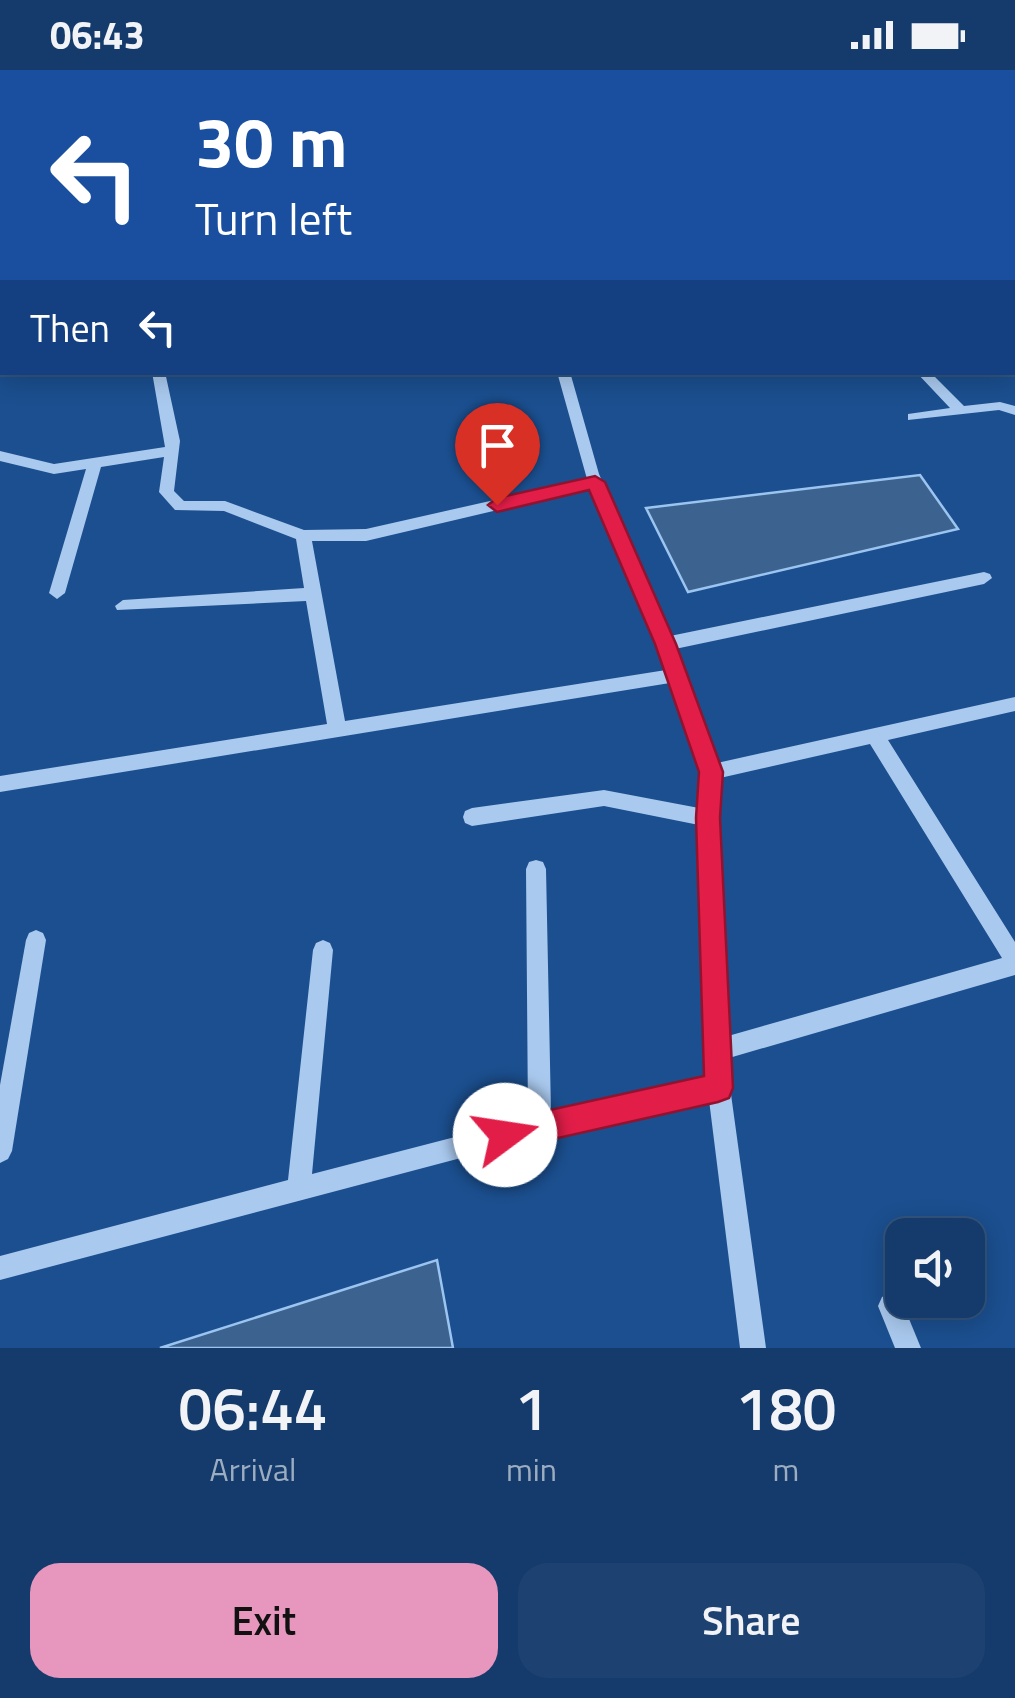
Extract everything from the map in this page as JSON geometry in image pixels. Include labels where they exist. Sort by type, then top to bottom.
[{"type":"street","points":[[159,375],[173,451],[166,492],[171,500],[180,506],[225,506],[302,536],[366,535],[595,482]]},
{"type":"street","points":[[564,375],[595,482],[666,644],[711,772],[708,818],[718,1088],[753,1348]]},
{"type":"street","points":[[925,375],[960,410]]},
{"type":"street","points":[[913,417],[1000,406],[1015,412]]},
{"type":"street","points":[[0,456],[54,469],[173,451]]},
{"type":"street","points":[[57,594],[95,464]]},
{"type":"street","points":[[302,536],[337,728]]},
{"type":"street","points":[[666,644],[984,578]]},
{"type":"street","points":[[123,606],[313,594]]},
{"type":"street","points":[[0,784],[676,675]]},
{"type":"street","points":[[711,772],[1014,706]]},
{"type":"street","points":[[718,1050],[1015,963],[874,734]]},
{"type":"street","points":[[472,817],[604,798],[708,818]]},
{"type":"street","points":[[536,869],[540,1126]]},
{"type":"street","points":[[0,1151],[36,940]]},
{"type":"street","points":[[299,1190],[322,950]]},
{"type":"street","points":[[0,1268],[540,1126],[718,1088]]},
{"type":"street","points":[[896,1318],[908,1348]]},
{"type":"water","points":[[920,475],[958,529],[688,592],[646,508]]},
{"type":"water","points":[[437,1260],[453,1348],[160,1348]]},
{"type":"route","points":[[497,505],[595,482],[666,644],[711,772],[708,818],[718,1088],[505,1135]]}]
